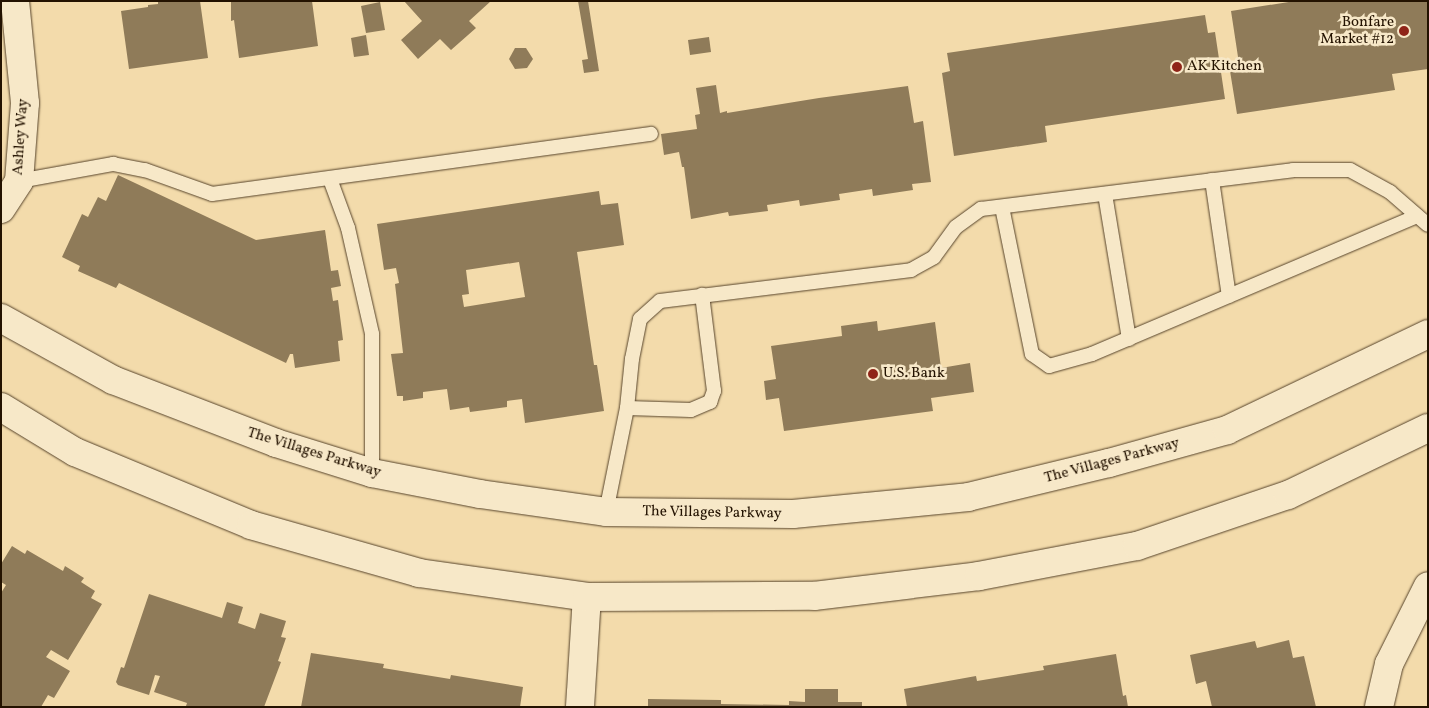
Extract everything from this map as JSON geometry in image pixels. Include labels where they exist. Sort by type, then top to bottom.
[{"type":"street","name":"Ashley Way","points":[[1,209],[19,181],[25,103],[15,1]]},
{"type":"street","name":"The Villages Parkway","points":[[1,318],[113,380],[276,443],[372,473],[480,494],[606,512],[794,514],[968,497],[1109,463],[1227,430],[1428,334]]},
{"type":"street","points":[[1,407],[75,452],[251,525],[419,573],[587,597],[814,596],[979,576],[1137,546],[1288,494],[1428,428]]},
{"type":"street","points":[[1379,707],[1389,664],[1428,586]]},
{"type":"street","points":[[580,707],[587,597]]},
{"type":"lane","points":[[19,181],[114,164],[145,170],[212,194],[651,134]]},
{"type":"lane","points":[[606,512],[627,408],[632,359],[640,320],[660,301],[911,270],[934,257],[956,227],[981,209],[1293,170],[1350,170],[1390,192],[1422,221],[1229,296],[1092,354],[1049,366],[1032,354],[1002,207]]},
{"type":"lane","points":[[330,179],[348,228],[372,334],[372,473]]},
{"type":"lane","points":[[1212,180],[1229,296]]},
{"type":"lane","points":[[1106,194],[1129,339]]},
{"type":"lane","points":[[627,408],[691,410],[710,402],[714,391],[702,295]]},
{"type":"building","points":[[158,1],[200,1],[208,58],[129,69],[121,11],[148,7],[148,5],[158,4]]},
{"type":"building","points":[[231,1],[312,1],[318,46],[239,58],[234,20],[231,21]]},
{"type":"building","points":[[404,1],[491,1],[469,21],[476,28],[451,50],[440,39],[418,59],[401,40],[422,21]]},
{"type":"building","points":[[578,1],[588,1],[599,71],[584,73],[582,60],[588,59]]},
{"type":"building","points":[[1295,1],[1428,1],[1428,69],[1392,74],[1395,90],[1237,114],[1230,71],[1240,70],[1231,11]]},
{"type":"building","points":[[380,2],[385,30],[366,33],[361,6]]},
{"type":"building","points":[[1205,15],[1208,33],[1215,32],[1225,99],[1045,126],[1047,142],[954,156],[942,73],[950,71],[947,53]]},
{"type":"building","points":[[366,35],[369,55],[354,57],[351,38]]},
{"type":"building","points":[[709,37],[711,52],[690,55],[688,40]]},
{"type":"building","points":[[515,48],[526,48],[533,59],[527,68],[515,69],[509,59]]},
{"type":"building","points":[[716,85],[720,113],[908,86],[914,123],[923,121],[931,182],[912,184],[913,190],[873,196],[872,189],[839,194],[840,200],[800,206],[799,200],[767,205],[768,211],[729,216],[728,212],[691,219],[684,167],[682,167],[679,152],[664,155],[661,134],[697,129],[695,115],[700,114],[696,88]]},
{"type":"building","points":[[118,175],[256,240],[325,230],[331,271],[338,270],[341,286],[331,288],[333,301],[338,300],[343,340],[338,341],[340,361],[295,368],[293,354],[290,354],[286,363],[119,283],[116,288],[78,271],[80,266],[62,257],[82,214],[88,217],[98,197],[106,201]]},
{"type":"building","points":[[599,191],[601,205],[618,203],[624,245],[577,252],[594,365],[597,365],[604,411],[525,423],[522,399],[507,401],[507,407],[470,412],[469,407],[450,410],[447,389],[423,392],[423,398],[403,401],[403,396],[397,396],[391,354],[403,353],[395,284],[399,283],[396,268],[384,270],[377,224]],"holes":[[[519,262],[525,297],[464,307],[462,295],[469,294],[466,270]]]},
{"type":"building","name":"U.S. Bank","points":[[877,321],[878,331],[935,322],[941,368],[970,363],[974,392],[931,398],[933,411],[784,431],[779,398],[766,400],[764,381],[776,379],[771,346],[842,336],[841,326]]},
{"type":"building","points":[[12,546],[25,554],[27,550],[63,571],[65,566],[84,578],[81,582],[95,591],[91,598],[102,604],[68,660],[51,650],[46,657],[70,671],[54,698],[48,695],[41,707],[1,707],[1,593],[6,585],[1,582],[1,564]]},
{"type":"building","points":[[149,594],[222,618],[227,602],[243,607],[238,623],[255,629],[260,613],[286,621],[281,637],[286,638],[278,661],[281,662],[264,707],[188,707],[186,706],[187,703],[154,692],[160,676],[155,675],[149,695],[118,685],[116,682],[121,667],[124,668]]},
{"type":"building","points":[[1289,640],[1293,658],[1304,656],[1316,707],[1212,707],[1206,681],[1196,684],[1190,655],[1255,641],[1257,648]]},
{"type":"building","points":[[311,653],[384,664],[383,668],[450,679],[451,675],[523,687],[520,707],[301,707]]},
{"type":"building","points":[[1116,654],[1123,696],[1126,695],[1128,707],[907,707],[904,689],[976,676],[977,681],[1044,670],[1043,666]]},
{"type":"building","points":[[805,689],[838,689],[838,702],[862,702],[862,707],[648,707],[648,699],[721,700],[721,704],[789,705],[789,701],[805,702]]},
{"type":"place","name":"Bonfare Market #12","points":[[1404,31]]},
{"type":"place","name":"AK Kitchen","points":[[1177,67]]},
{"type":"place","name":"U.S. Bank","points":[[873,374]]}]
